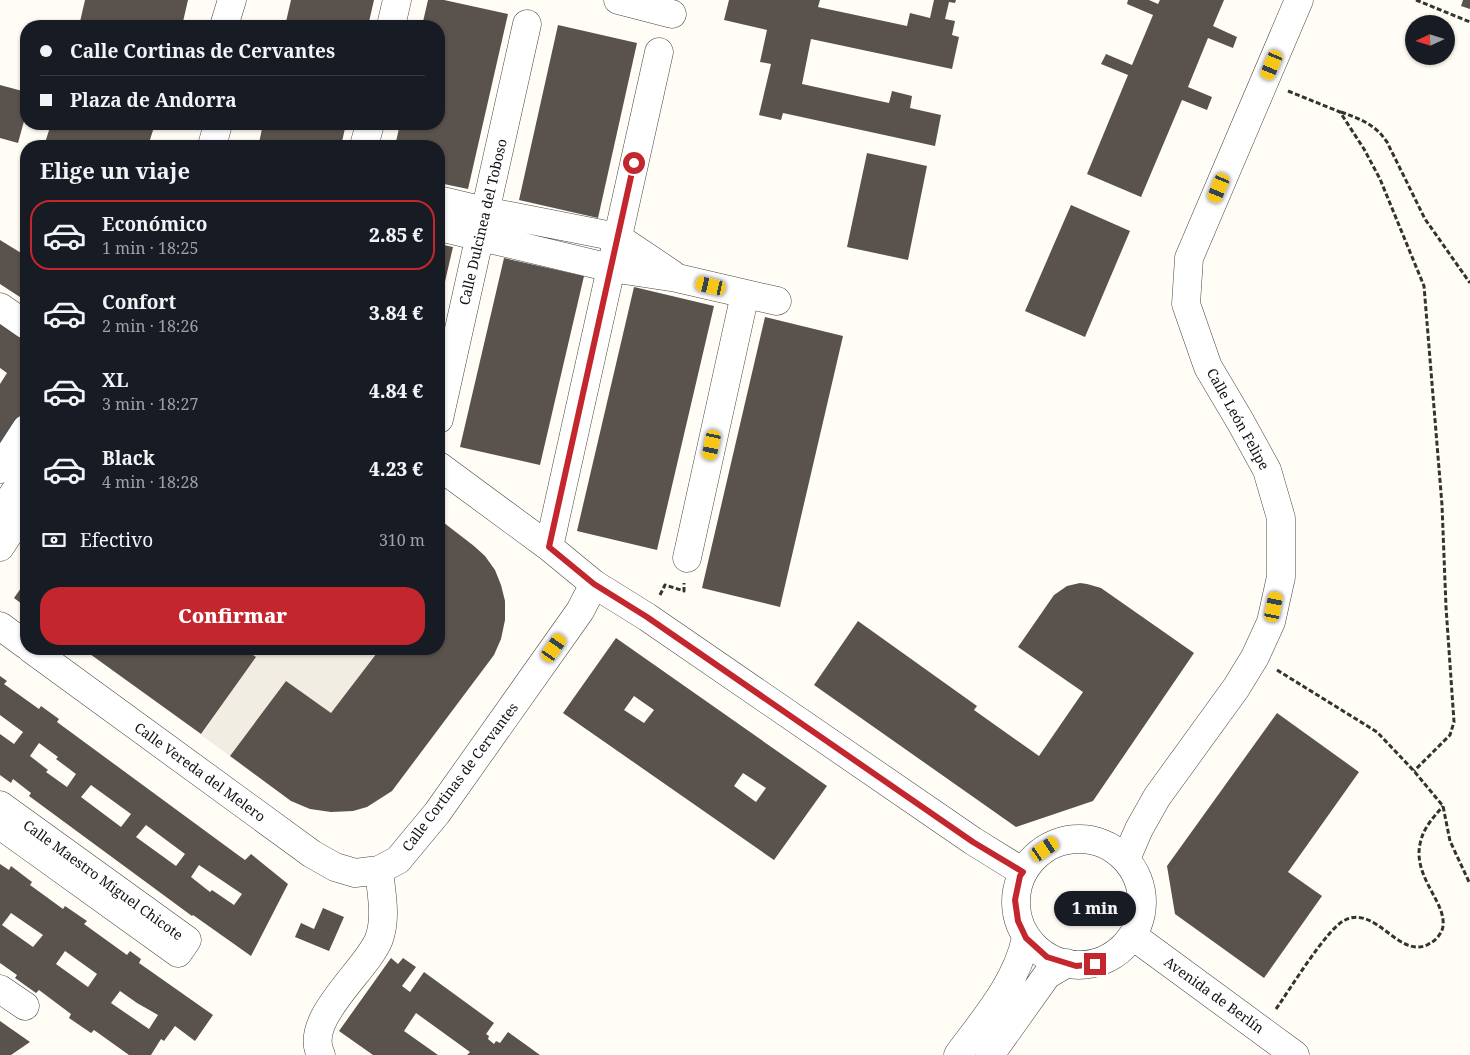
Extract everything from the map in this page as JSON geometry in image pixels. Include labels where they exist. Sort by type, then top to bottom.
[{"type":"street","points":[[226,20],[232,0]]},
{"type":"street","points":[[243,20],[247,0]]},
{"type":"street","points":[[393,20],[397,0]]},
{"type":"street","name":"Calle León Felipe","points":[[1126,859],[1139,829],[1157,797],[1236,688],[1255,657],[1271,622],[1281,577],[1281,518],[1267,470],[1208,368],[1186,304],[1188,258],[1299,0]]},
{"type":"street","points":[[630,1],[672,14]]},
{"type":"street","name":"Calle Dulcinea del Toboso","points":[[445,393],[527,24]]},
{"type":"street","points":[[549,547],[659,52]]},
{"type":"street","points":[[203,140],[212,130]]},
{"type":"street","points":[[445,201],[618,237],[677,278]]},
{"type":"street","points":[[445,228],[610,268],[677,278],[777,301]]},
{"type":"street","points":[[687,558],[745,294]]},
{"type":"street","points":[[0,307],[20,321]]},
{"type":"street","points":[[0,514],[8,466],[20,441]]},
{"type":"street","points":[[445,470],[549,547],[594,584],[647,617],[973,842],[1023,872]]},
{"type":"street","points":[[0,547],[20,517]]},
{"type":"street","name":"Calle Cortinas de Cervantes","points":[[379,870],[398,860],[437,813],[580,611],[594,584]]},
{"type":"street","points":[[0,626],[20,641]]},
{"type":"street","name":"Calle Vereda del Melero","points":[[39,655],[312,854],[335,867],[356,873],[379,870]]},
{"type":"street","name":"Calle León Felipe","points":[[1092,841],[1118,828],[1157,797]]},
{"type":"street","name":"Calle Maestro Miguel Chicote","points":[[0,805],[187,940],[178,953],[0,825]]},
{"type":"street","points":[[1077,838],[1092,841],[1106,844],[1126,859],[1141,885],[1142,913],[1133,936],[1126,946],[1113,956],[1095,964],[1076,966],[1047,957],[1026,938],[1018,921],[1015,900],[1020,876],[1036,854],[1054,843],[1077,838]]},
{"type":"street","points":[[320,1053],[319,1028],[338,994],[368,957],[379,939],[384,916],[379,870]]},
{"type":"street","name":"Avenida de Berlín","points":[[1133,936],[1294,1055]]},
{"type":"street","points":[[958,1055],[1012,979],[1022,955],[1026,938]]},
{"type":"street","points":[[990,1055],[1048,975],[1067,963]]},
{"type":"street","points":[[0,988],[25,1006]]},
{"type":"path","points":[[1416,0],[1470,22]]},
{"type":"path","points":[[1264,81],[1371,125],[1380,132],[1387,142],[1425,219],[1470,283]]},
{"type":"path","points":[[1340,112],[1364,149],[1380,179],[1424,286],[1442,505],[1446,607],[1454,722],[1450,735],[1414,771]]},
{"type":"path","points":[[665,585],[684,591]]},
{"type":"path","points":[[1255,657],[1377,732],[1414,771],[1443,806],[1450,841],[1470,884]]},
{"type":"path","points":[[1261,1030],[1330,931],[1345,919],[1360,918],[1372,922],[1409,947],[1422,947],[1434,941],[1444,928],[1443,914],[1421,870],[1419,845],[1425,828],[1443,806]]},
{"type":"shaded area","points":[[253,655],[375,655],[331,713],[286,681],[230,756],[201,735],[256,657]]},
{"type":"building","points":[[85,0],[188,0],[183,20],[80,20]]},
{"type":"building","points":[[291,0],[374,0],[369,20],[286,20]]},
{"type":"building","points":[[428,0],[444,0],[508,14],[468,189],[445,184],[445,140],[396,140],[399,130],[445,130],[445,20],[423,20]]},
{"type":"building","points":[[729,0],[820,0],[818,7],[907,26],[910,13],[930,18],[934,0],[956,0],[955,3],[949,2],[945,19],[955,21],[952,35],[959,37],[952,69],[811,39],[802,84],[889,103],[892,91],[912,96],[910,108],[941,115],[935,146],[783,113],[781,120],[759,115],[771,64],[760,62],[767,30],[724,20]]},
{"type":"building","points":[[1128,0],[1149,0],[1158,4],[1160,0],[1224,0],[1213,26],[1237,37],[1233,48],[1208,38],[1188,87],[1212,97],[1207,110],[1182,100],[1141,197],[1087,174],[1128,75],[1101,64],[1106,54],[1132,65],[1153,15],[1127,4]]},
{"type":"building","points":[[1463,0],[1470,0],[1470,9],[1461,6]]},
{"type":"building","points":[[558,25],[637,43],[598,218],[519,200]]},
{"type":"building","points":[[0,85],[20,90],[20,130],[22,130],[18,143],[0,138]]},
{"type":"building","points":[[49,130],[153,130],[150,140],[46,140]]},
{"type":"building","points":[[262,130],[345,130],[342,140],[260,140]]},
{"type":"building","points":[[867,153],[927,166],[908,260],[847,247]]},
{"type":"building","points":[[1071,205],[1130,231],[1085,337],[1025,311]]},
{"type":"building","points":[[0,240],[20,252],[20,297],[0,284]]},
{"type":"building","points":[[445,245],[453,247],[445,281]]},
{"type":"building","points":[[504,258],[584,276],[540,465],[460,447]]},
{"type":"building","points":[[634,287],[714,306],[657,550],[577,531]]},
{"type":"building","points":[[765,317],[843,336],[780,607],[702,588]]},
{"type":"building","points":[[0,320],[20,334],[20,421],[4,446],[0,443],[0,384],[7,373],[0,368]]},
{"type":"building","points":[[445,524],[485,556],[495,570],[505,601],[505,620],[501,639],[494,655],[392,791],[367,807],[353,811],[331,812],[310,809],[291,801],[230,756],[286,681],[331,713],[375,655],[445,655]]},
{"type":"building","points":[[1080,583],[1101,588],[1194,653],[1093,801],[1016,827],[814,685],[858,621],[977,706],[974,710],[1039,756],[1083,692],[1018,647],[1054,595],[1067,586]]},
{"type":"building","points":[[20,590],[20,602],[14,598]]},
{"type":"building","points":[[616,638],[827,786],[774,860],[563,713]],"holes":[[[634,696],[654,710],[644,723],[624,710]],[[743,773],[766,788],[756,802],[734,786]]]},
{"type":"building","points":[[91,655],[253,655],[256,657],[201,734]]},
{"type":"building","points":[[0,676],[7,681],[4,684],[39,709],[41,706],[59,719],[57,722],[238,855],[245,860],[251,854],[288,884],[251,956],[192,916],[29,796],[31,793],[13,779],[11,783],[0,775],[0,734],[14,744],[23,732],[0,715]],"holes":[[[39,743],[76,774],[67,787],[46,772],[48,770],[30,756]],[[91,785],[131,814],[121,827],[81,797]],[[146,825],[185,854],[176,866],[136,837]],[[199,865],[242,894],[234,905],[212,890],[210,892],[191,877]]]},
{"type":"building","points":[[1277,713],[1359,772],[1288,872],[1322,896],[1264,978],[1175,914],[1167,866]]},
{"type":"building","points":[[0,864],[9,870],[11,866],[32,882],[30,885],[63,909],[65,906],[87,921],[84,924],[127,955],[130,951],[141,959],[139,963],[213,1015],[195,1041],[175,1026],[164,1041],[161,1039],[151,1055],[129,1055],[94,1030],[91,1033],[69,1018],[71,1014],[39,990],[36,993],[15,978],[17,975],[0,963]],"holes":[[[11,913],[43,935],[33,947],[2,925]],[[65,951],[97,974],[88,987],[56,964]],[[120,991],[158,1015],[149,1029],[111,1003]]]},
{"type":"building","points":[[323,908],[344,917],[329,951],[295,937],[301,923],[314,929]]},
{"type":"building","points":[[391,958],[398,964],[403,958],[416,967],[402,986],[410,992],[424,972],[494,1023],[486,1034],[489,1036],[488,1039],[494,1044],[496,1041],[500,1043],[508,1032],[540,1055],[467,1055],[470,1052],[416,1013],[404,1031],[438,1055],[373,1055],[339,1031]]},
{"type":"building","points":[[0,1021],[30,1042],[11,1055],[0,1055]]},
{"type":"route","points":[[634,163],[549,547],[594,584],[647,617],[973,842],[1023,872],[1020,876],[1015,900],[1018,921],[1026,938],[1047,957],[1076,966],[1095,964]]}]
